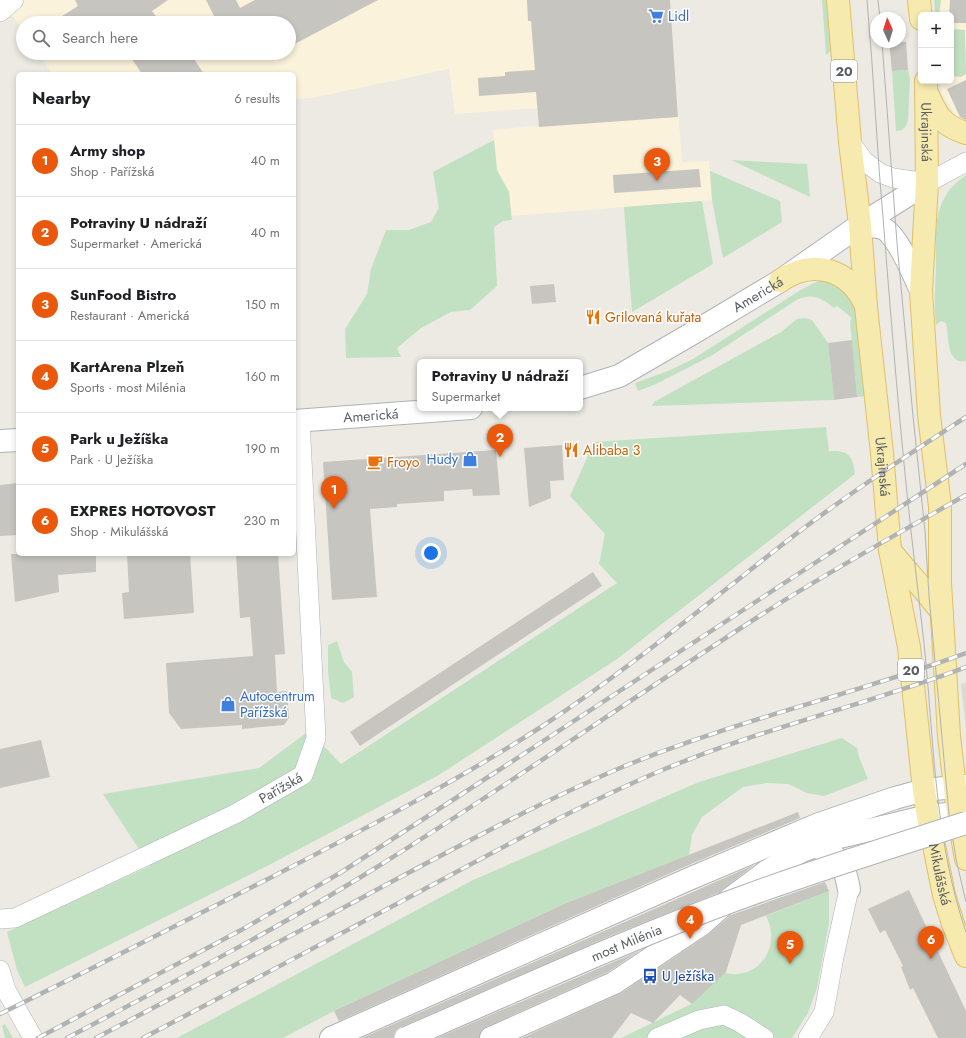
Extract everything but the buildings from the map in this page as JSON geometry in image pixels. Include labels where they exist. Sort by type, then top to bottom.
[{"type":"main road","name":"Ukrajinská","points":[[838,0],[850,142],[860,225],[866,307],[882,453],[890,550],[909,647],[924,790]]},
{"type":"main road","points":[[919,0],[920,12]]},
{"type":"main road","name":"Ukrajinská","points":[[927,87],[927,183],[921,291],[929,415],[940,506],[942,613],[949,736],[961,787]]},
{"type":"main road","points":[[927,87],[936,112],[947,126],[966,133]]},
{"type":"main road","name":"Americká","points":[[583,387],[619,376],[780,281],[860,225],[927,183]]},
{"type":"main road","points":[[860,225],[884,228],[897,243],[907,260],[921,291]]},
{"type":"main road","points":[[780,281],[799,271],[809,269],[830,271],[849,281],[859,293],[866,307]]},
{"type":"main road","name":"Americká","points":[[297,420],[428,411]]},
{"type":"main road","points":[[0,441],[16,440]]},
{"type":"main road","points":[[890,550],[942,613]]},
{"type":"main road","points":[[338,1035],[688,879],[820,824],[895,798],[924,790],[961,787]]},
{"type":"main road","name":"Mikulášská","points":[[961,787],[966,860]]},
{"type":"main road","name":"Mikulášská","points":[[924,790],[944,895],[966,956]]},
{"type":"main road","points":[[491,1038],[614,983],[702,924],[731,898],[767,871],[802,851],[835,838],[928,816],[962,818]]},
{"type":"main road","name":"most Milénia","points":[[406,1038],[585,960],[700,914],[962,818]]},
{"type":"main road","points":[[802,851],[815,851],[831,854],[838,858],[843,866],[849,889]]},
{"type":"street","name":"Ukrajinská","points":[[850,142],[864,161],[880,173],[893,178],[927,183]]},
{"type":"street","points":[[927,183],[966,162]]},
{"type":"street","name":"Pařížská","points":[[0,919],[15,918],[235,814],[303,775],[316,738],[297,420]]},
{"type":"street","points":[[808,1038],[824,1012],[849,889]]},
{"type":"street","points":[[0,970],[6,990],[34,1038]]},
{"type":"street","points":[[657,1038],[699,1020],[724,1015],[739,1022],[764,1038]]},
{"type":"shaded area","points":[[1,0],[670,0],[682,162],[709,161],[712,200],[511,216],[509,192],[497,170],[493,130],[531,126],[539,127],[538,108],[455,114],[449,69],[312,98],[296,99],[296,72],[51,72],[43,60],[296,60],[296,16],[16,16],[16,20]]},
{"type":"shaded area","points":[[934,0],[966,0],[966,123],[957,118],[942,94],[941,84],[954,84],[954,12],[935,12]]},
{"type":"shaded area","points":[[966,683],[966,730],[961,684]]},
{"type":"green space","points":[[822,0],[829,0],[831,47],[830,52],[826,55]]},
{"type":"green space","points":[[934,0],[941,0],[939,12],[935,12]]},
{"type":"green space","points":[[954,29],[965,30],[966,74],[961,77],[954,76]]},
{"type":"green space","points":[[908,70],[910,79],[908,120],[904,128],[896,131],[892,71]]},
{"type":"green space","points":[[494,140],[497,170],[509,192],[512,220],[503,221],[494,227],[497,286],[470,310],[451,312],[421,328],[397,348],[401,357],[346,358],[345,329],[367,294],[371,269],[386,230],[409,230],[431,222],[439,208],[433,172]]},
{"type":"green space","points":[[731,160],[807,164],[810,197]]},
{"type":"green space","points":[[710,171],[780,201],[782,222],[723,258],[712,200]]},
{"type":"green space","points":[[966,175],[966,361],[960,361],[955,359],[952,354],[948,342],[946,323],[941,321],[936,325],[936,231],[941,205],[947,193],[951,187]]},
{"type":"green space","points":[[702,201],[713,264],[632,312],[624,207]]},
{"type":"green space","points":[[823,280],[832,281],[856,297],[866,396],[857,397],[850,321],[852,318],[837,306],[834,308],[821,299],[808,296],[798,299],[711,356],[656,384],[638,391],[635,383],[668,371],[693,359],[799,291]]},
{"type":"green space","points":[[805,318],[812,320],[828,343],[834,400],[652,406],[654,402],[781,332],[797,319]]},
{"type":"green space","points":[[826,427],[829,451],[841,452],[848,455],[853,462],[855,474],[617,659],[439,775],[269,865],[25,987],[17,970],[7,932],[150,866],[103,794],[259,768],[309,731],[341,764],[617,583],[599,564],[605,534],[570,496],[594,442]]},
{"type":"green space","points":[[337,641],[344,662],[352,672],[354,697],[343,703],[331,698],[328,671],[328,645]]},
{"type":"green space","points":[[842,738],[857,748],[868,779],[824,796],[807,793],[788,784],[767,783],[743,787],[702,817],[692,835],[689,855],[564,904],[334,1011],[283,1038],[177,1038],[473,880],[699,782]]},
{"type":"green space","points":[[829,891],[829,923],[817,988],[808,1013],[792,1038],[621,1038],[691,1004],[725,973],[737,974],[748,972],[757,966],[764,959],[769,949],[771,939],[770,927],[766,916]]},
{"type":"green space","points":[[5,1024],[13,1038],[5,1038],[2,1026]]},
{"type":"tram line","points":[[867,0],[896,381],[924,643],[933,752],[941,825],[947,861],[955,897],[966,932]]},
{"type":"tram line","points":[[878,0],[879,12]]},
{"type":"tram line","points":[[882,48],[897,243],[925,531],[929,596],[949,814],[956,859],[966,902]]},
{"type":"railway","points":[[0,1014],[336,844],[439,788],[541,727],[607,682],[639,658],[796,534],[838,503],[966,417]]},
{"type":"railway","points":[[38,1038],[243,929],[340,873],[966,464]]},
{"type":"railway","points":[[67,1038],[301,913],[377,867],[474,805],[786,599],[966,495]]},
{"type":"railway","points":[[96,1038],[469,841],[589,781],[663,751],[706,736],[880,682],[966,653]]},
{"type":"railway","points":[[143,1038],[509,844],[629,784],[736,742],[928,681],[966,667]]},
{"type":"place","name":"Lidl","points":[[656,16]]},
{"type":"place","name":"SunFood Bistro","points":[[657,181]]},
{"type":"place","name":"Grilovaná kuřata","points":[[593,317]]},
{"type":"place","name":"Alibaba 3","points":[[571,450]]},
{"type":"place","name":"Potraviny U nádraží","points":[[500,457]]},
{"type":"place","name":"Hudy","points":[[470,459]]},
{"type":"place","name":"Froyo","points":[[375,462]]},
{"type":"place","name":"Army shop","points":[[334,509]]},
{"type":"place","name":"Autocentrum Pařížská","points":[[228,704]]},
{"type":"place","name":"KartArena Plzeň","points":[[690,939]]},
{"type":"place","name":"EXPRES HOTOVOST","points":[[931,959]]},
{"type":"place","name":"Park u Ježíška","points":[[790,964]]},
{"type":"place","name":"U Ježíška","points":[[650,976]]}]
